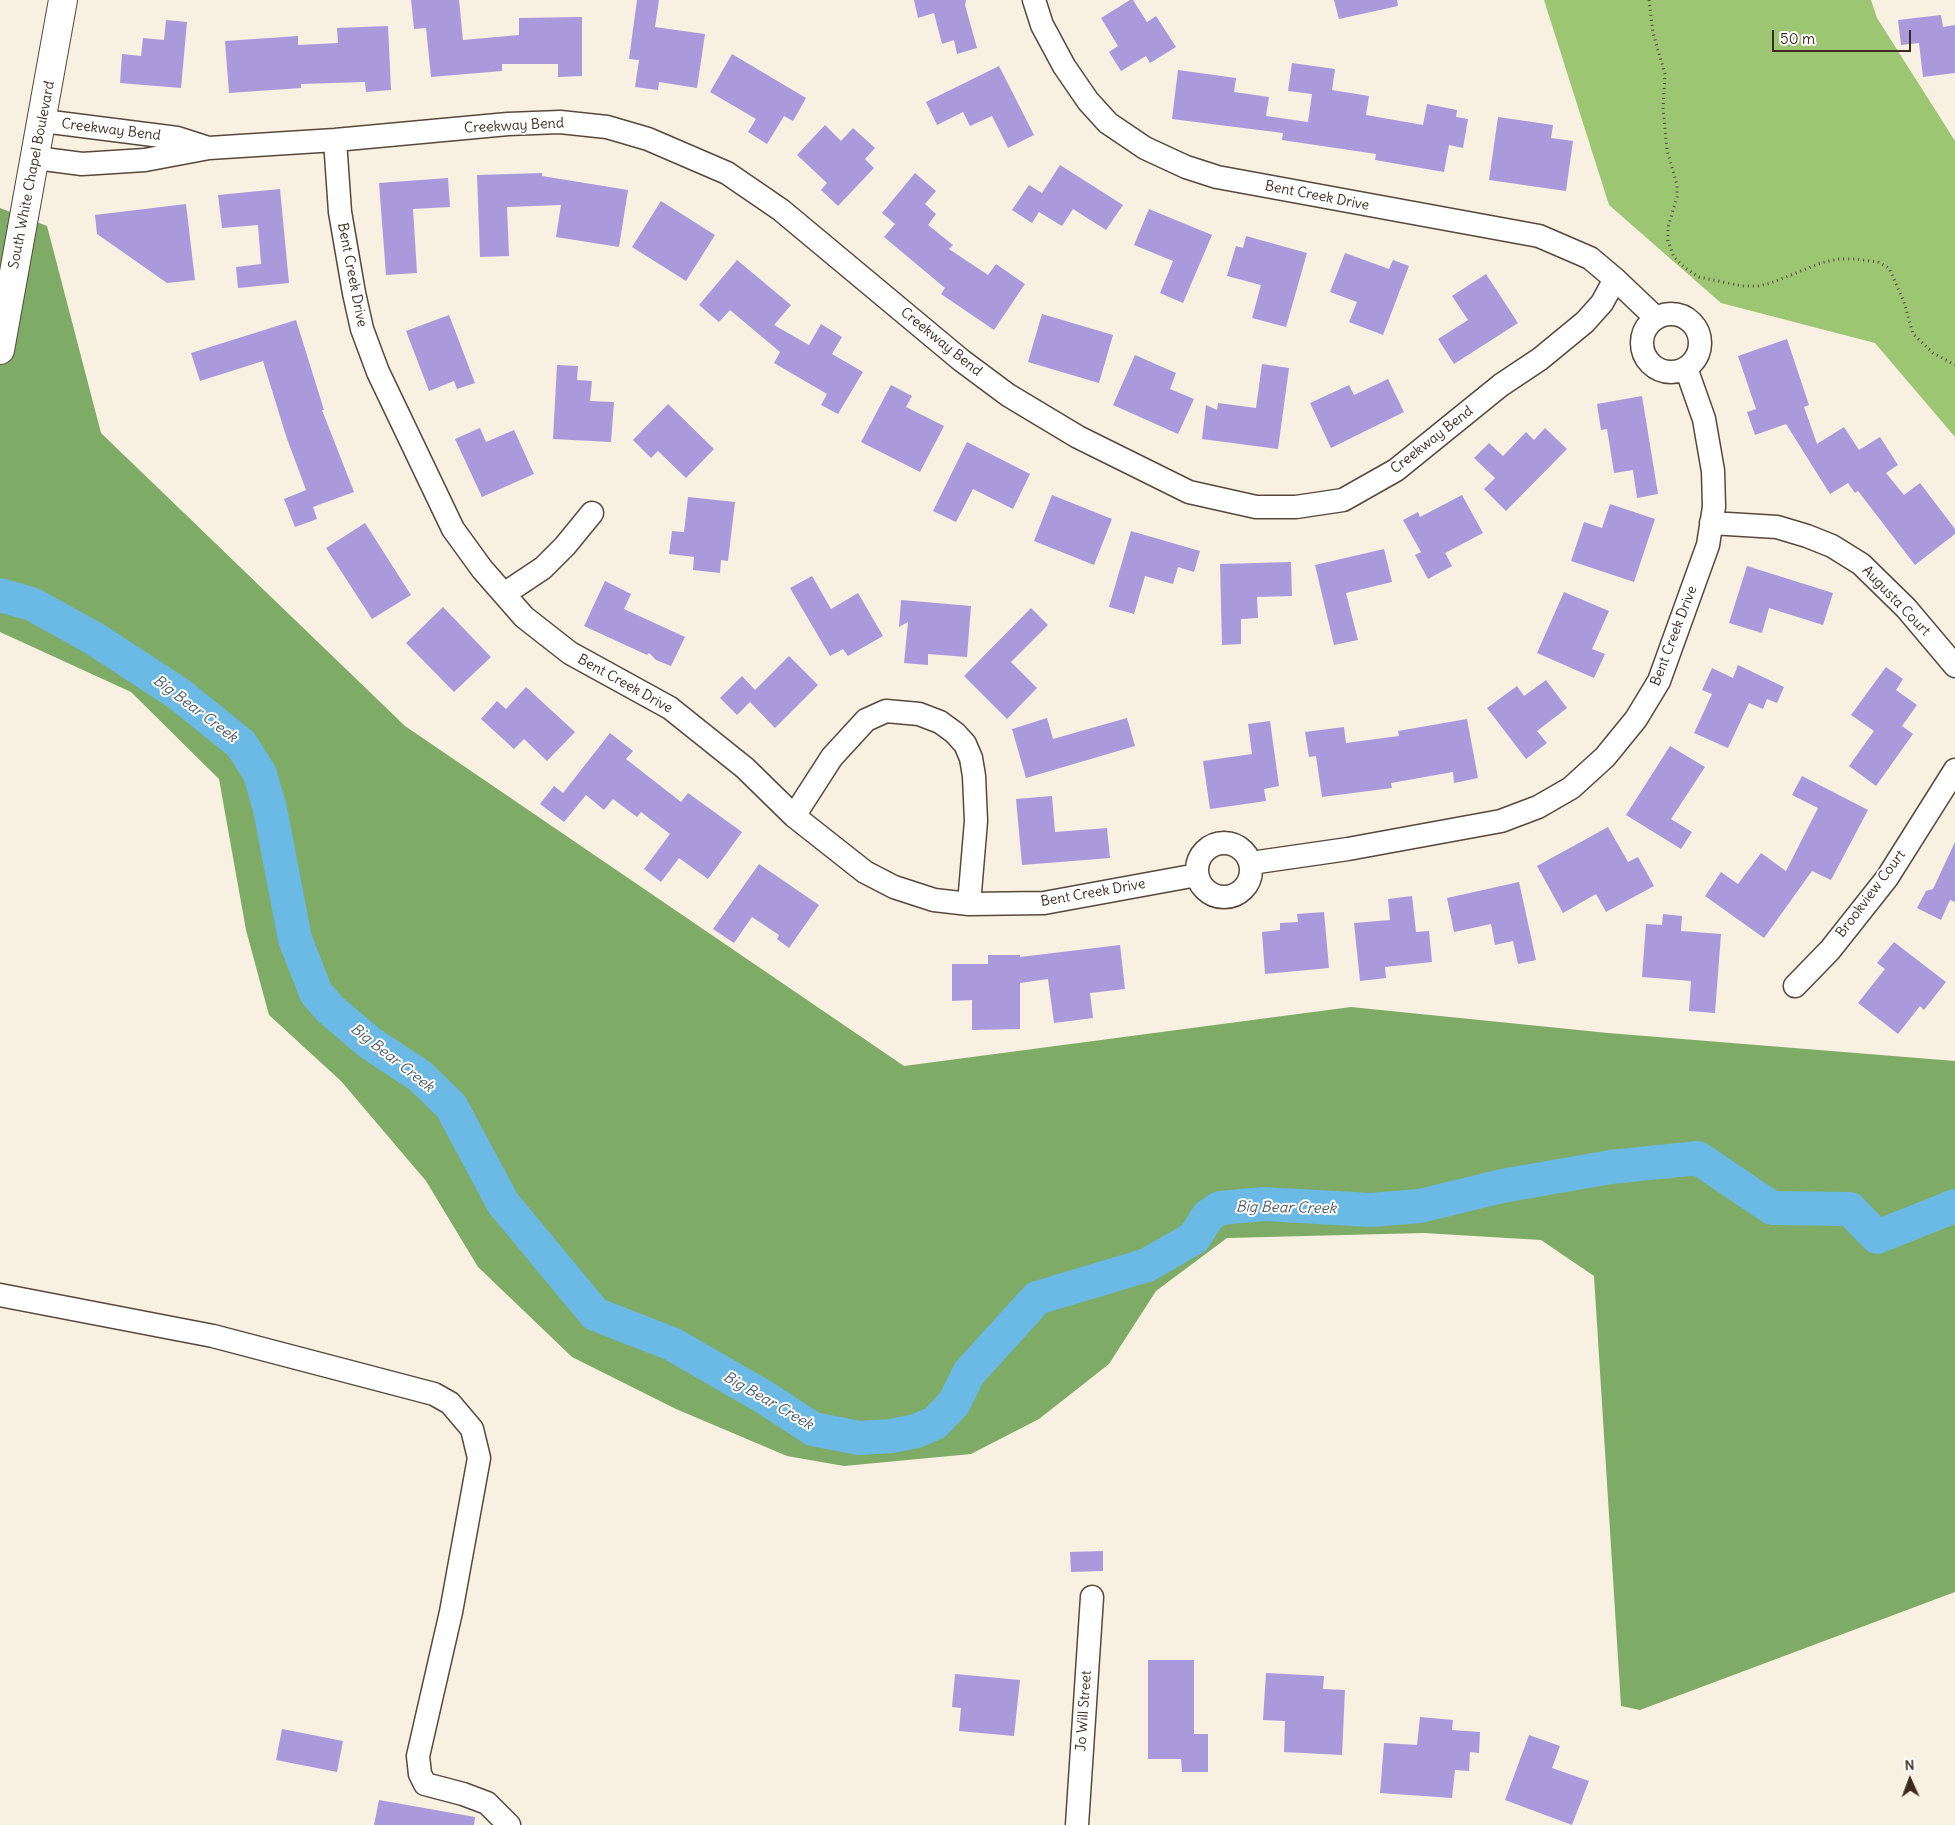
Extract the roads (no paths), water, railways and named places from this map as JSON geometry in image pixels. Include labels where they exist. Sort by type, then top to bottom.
[{"type":"main road","name":"South White Chapel Boulevard","points":[[0,350],[64,0]]},
{"type":"street","name":"Bent Creek Drive","points":[[1034,0],[1042,25],[1064,66],[1088,102],[1108,123],[1145,148],[1186,167],[1217,177],[1539,236],[1590,258],[1656,318]]},
{"type":"street","name":"Creekway Bend","points":[[43,121],[177,138],[208,148]]},
{"type":"street","name":"Creekway Bend","points":[[36,158],[82,164],[145,160],[208,148],[335,140],[508,124],[560,122],[607,127],[648,139],[726,173],[781,210],[961,360],[1008,395],[1078,437],[1189,492],[1256,507],[1296,507],[1343,500],[1396,470],[1501,386],[1540,359],[1586,322],[1602,303],[1615,279]]},
{"type":"street","name":"Bent Creek Drive","points":[[335,140],[340,212],[354,293],[362,329],[378,372],[453,529],[482,569],[524,617],[570,653],[670,708],[745,768],[794,816],[865,872],[894,887],[934,900],[969,904],[1044,903],[1197,875]]},
{"type":"street","points":[[1665,314],[1676,314],[1685,317],[1698,332],[1700,342],[1698,352],[1694,361],[1686,368],[1668,372],[1658,369],[1644,354],[1643,333],[1648,324],[1656,318],[1665,314]]},
{"type":"street","name":"Bent Creek Drive","points":[[1251,863],[1348,850],[1501,821],[1538,807],[1571,788],[1604,757],[1636,719],[1659,681],[1708,545],[1714,507],[1713,471],[1704,419],[1686,368]]},
{"type":"street","points":[[504,594],[543,568],[565,546],[592,513]]},
{"type":"street","name":"Augusta Court","points":[[1711,523],[1777,527],[1807,536],[1839,551],[1861,564],[1906,608],[1955,666]]},
{"type":"street","points":[[794,816],[832,757],[866,720],[886,711],[919,714],[940,722],[955,733],[964,744],[971,758],[974,776],[976,821],[969,904]]},
{"type":"street","name":"Brookview Court","points":[[1795,986],[1830,950],[1887,878],[1955,770]]},
{"type":"street","points":[[1217,844],[1231,844],[1240,848],[1251,863],[1250,879],[1246,888],[1230,897],[1215,896],[1206,891],[1200,884],[1197,875],[1198,863],[1202,854],[1217,844]]},
{"type":"street","points":[[0,1294],[213,1336],[434,1394],[450,1403],[472,1429],[479,1458],[450,1612],[418,1756],[420,1774],[425,1784],[463,1794],[487,1803],[509,1825]]},
{"type":"street","name":"Jo Will Street","points":[[1077,1825],[1092,1597]]},
{"type":"waterway","name":"Big Bear Creek","points":[[0,595],[32,604],[95,639],[179,694],[241,744],[260,774],[270,809],[295,939],[316,993],[330,1009],[370,1043],[420,1076],[451,1106],[503,1203],[595,1314],[672,1344],[764,1397],[813,1429],[859,1438],[892,1436],[916,1431],[935,1423],[954,1403],[969,1373],[1037,1298],[1147,1265],[1194,1238],[1208,1216],[1220,1208],[1264,1204],[1371,1210],[1420,1206],[1502,1186],[1611,1167],[1698,1158],[1772,1208],[1850,1209],[1877,1237],[1955,1206]]}]
